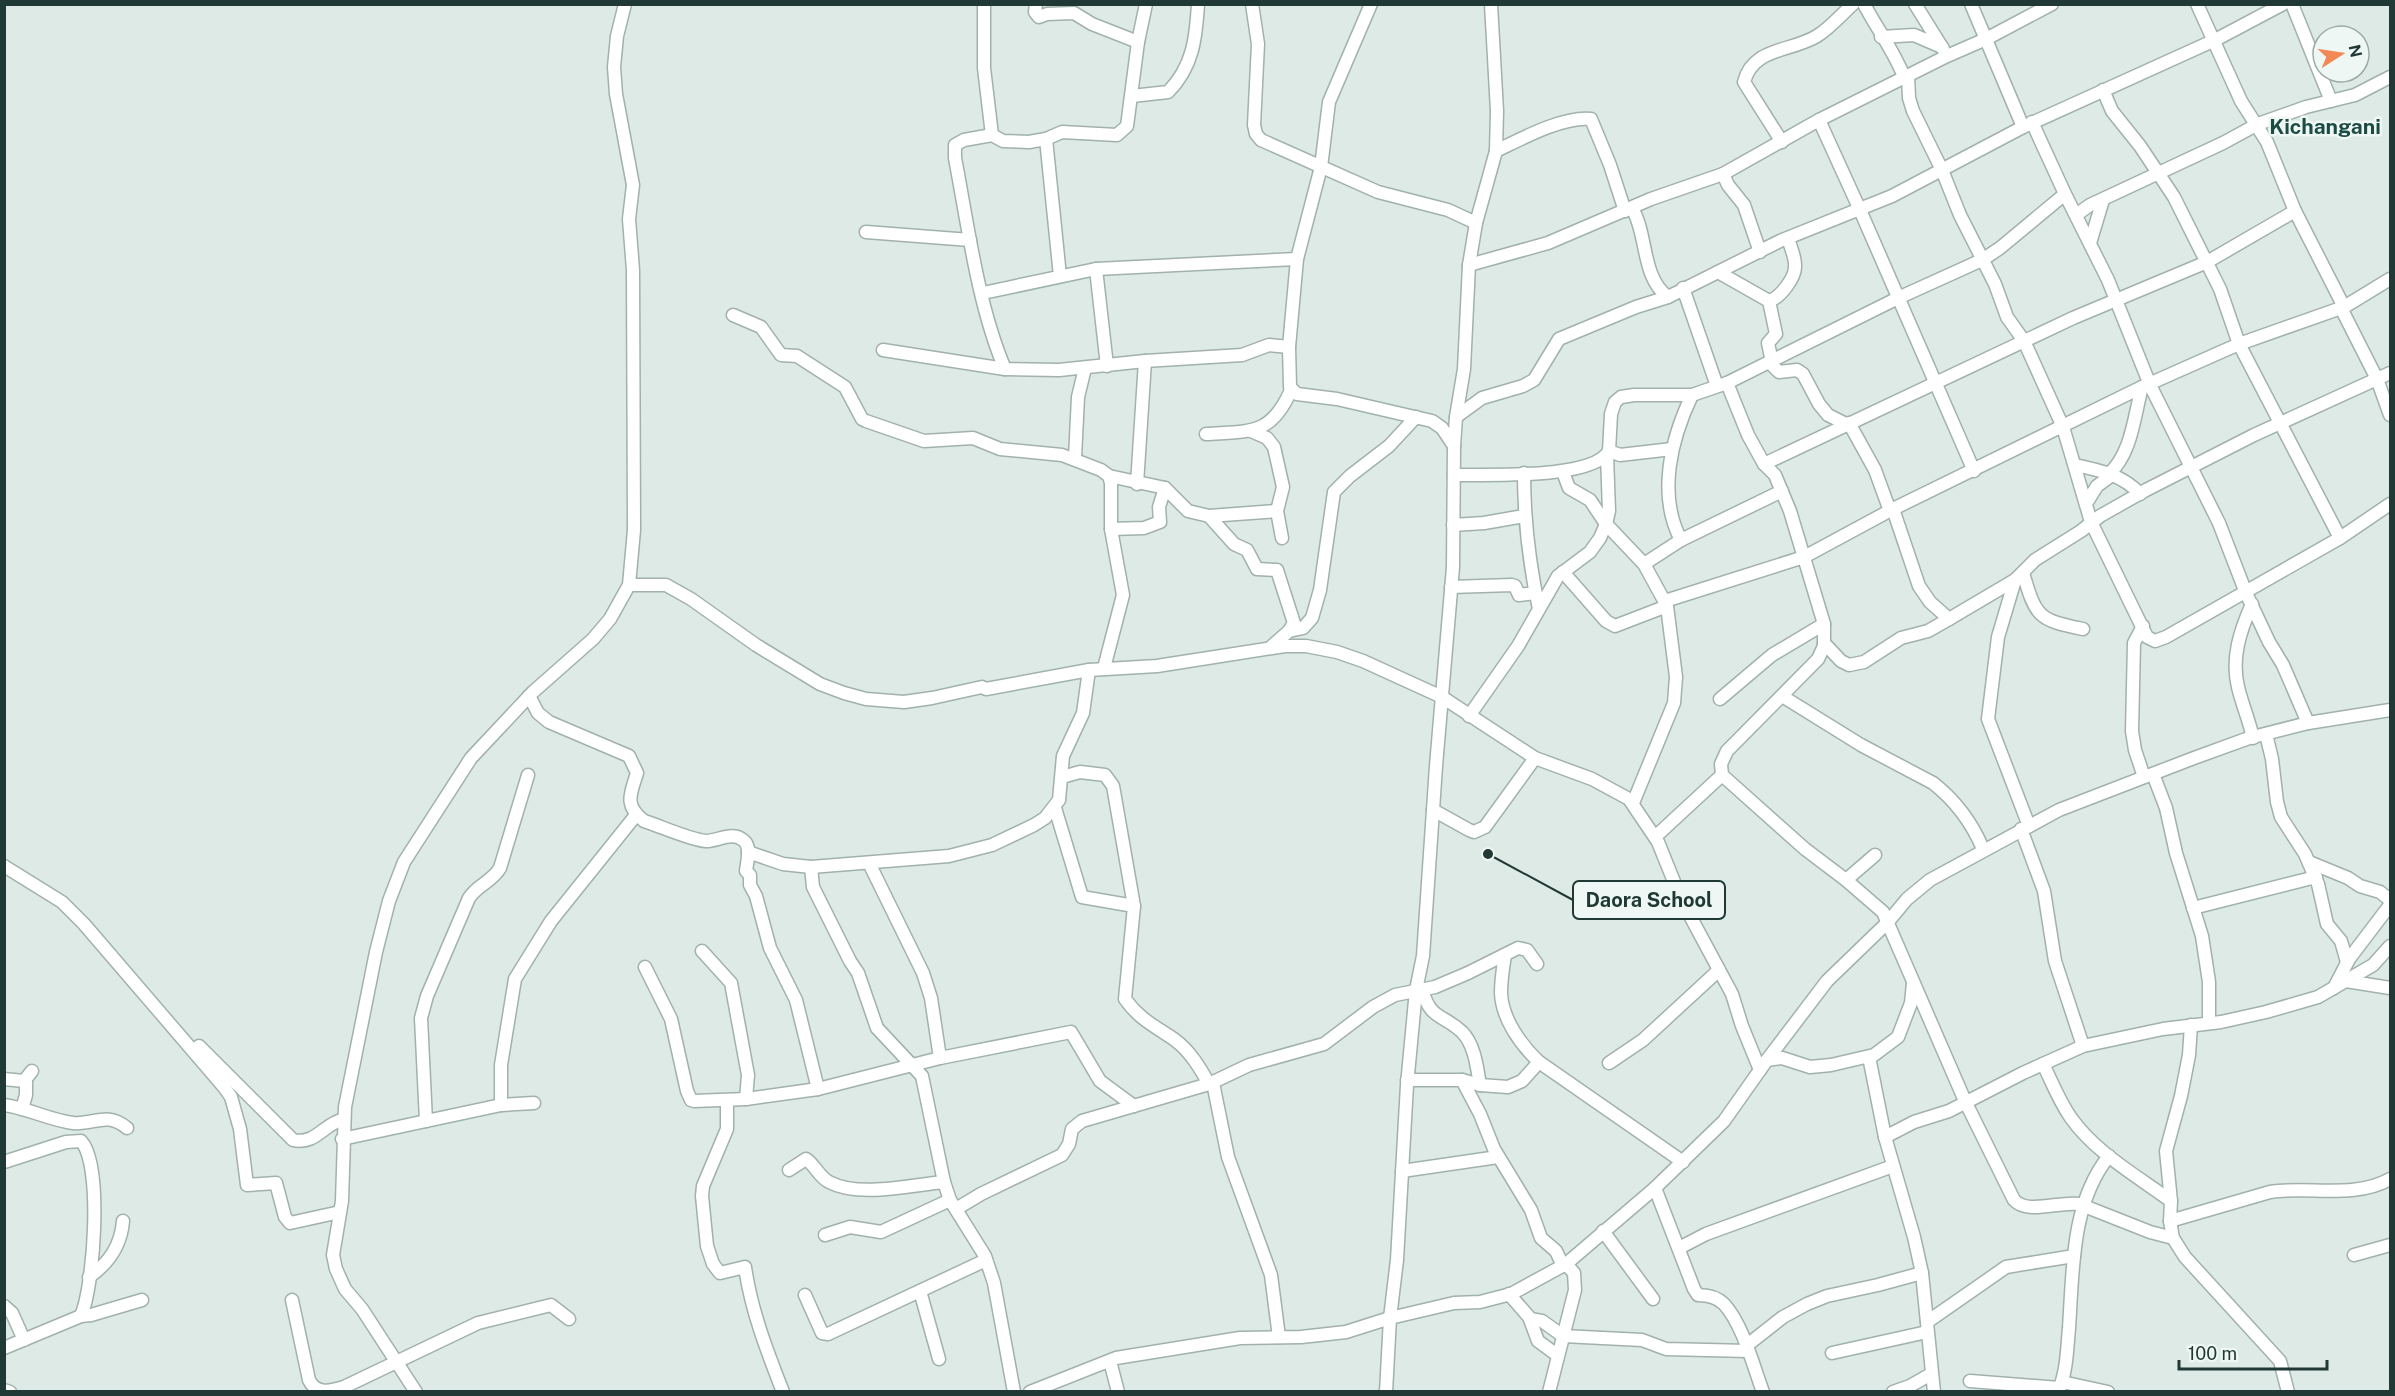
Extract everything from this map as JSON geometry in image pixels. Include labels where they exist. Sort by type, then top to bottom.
[{"type":"street","points":[[416,1392],[362,1309],[345,1289],[336,1269],[333,1256],[342,1201],[344,1119],[376,952],[404,862],[471,758],[529,696],[593,639],[610,618],[629,585],[634,530],[633,270],[629,219],[633,185],[616,94],[614,67],[617,36],[626,4]]},
{"type":"street","points":[[984,4],[984,68],[992,135]]},
{"type":"street","points":[[1036,4],[1035,12],[1039,17],[1047,14],[1074,13],[1092,24],[1138,42]]},
{"type":"street","points":[[1005,369],[997,347],[970,240],[955,145],[964,140],[992,135],[1003,141],[1029,142],[1046,139],[1062,132],[1111,135],[1122,133],[1127,126],[1138,42],[1146,4]]},
{"type":"street","points":[[1132,96],[1168,92],[1184,74],[1191,56],[1198,4]]},
{"type":"street","points":[[1252,4],[1258,44],[1254,105],[1256,134],[1261,140],[1378,192],[1448,210],[1476,223]]},
{"type":"street","points":[[1206,434],[1251,431],[1266,426],[1283,407],[1291,390],[1289,347],[1298,259],[1320,167],[1329,102],[1371,4]]},
{"type":"street","points":[[1386,1392],[1390,1318],[1397,1260],[1407,1080],[1423,956],[1452,587],[1454,446],[1464,369],[1469,266],[1476,223],[1496,151],[1497,111],[1491,4]]},
{"type":"street","points":[[1863,4],[1906,76],[1911,105],[1942,170],[1960,215],[1995,284],[2007,317],[2024,341],[2063,427],[2091,522],[2147,638],[2156,641],[2166,637],[2340,538],[2391,504]]},
{"type":"street","points":[[1915,4],[1945,51]]},
{"type":"street","points":[[1971,4],[2028,124],[2109,280],[2146,386],[2193,466],[2219,523],[2246,593],[2269,642],[2283,665],[2308,723]]},
{"type":"street","points":[[1469,266],[1548,243],[1628,209],[1723,174],[1819,120],[1906,76],[1945,51],[1986,39],[2052,4]]},
{"type":"street","points":[[2197,4],[2241,101],[2258,124],[2267,142],[2295,211],[2377,379],[2391,415]]},
{"type":"street","points":[[1456,417],[1482,398],[1523,386],[1534,380],[1559,339],[1636,307],[1668,297],[1788,238],[1892,196],[2028,124],[2215,40],[2283,4]]},
{"type":"street","points":[[2292,4],[2331,101]]},
{"type":"street","points":[[1782,142],[1744,82],[1750,66],[1772,51],[1818,35],[1849,6]]},
{"type":"street","points":[[1881,37],[1914,35],[1945,51]]},
{"type":"street","points":[[2076,215],[2258,124],[2290,112],[2355,95],[2391,77]]},
{"type":"street","points":[[2103,90],[2112,111],[2174,197],[2227,306],[2239,344],[2340,538]]},
{"type":"street","points":[[1496,151],[1528,135],[1568,122],[1591,119],[1628,209],[1638,222],[1656,285],[1668,297]]},
{"type":"street","points":[[1819,120],[1974,471]]},
{"type":"street","points":[[1046,139],[1060,276]]},
{"type":"street","points":[[1723,174],[1728,185],[1744,205],[1760,252]]},
{"type":"street","points":[[1469,716],[1518,645],[1558,576],[1590,552],[1606,524],[1610,501],[1608,453],[1611,414],[1615,402],[1621,397],[1634,395],[1692,395],[1722,385],[1898,298],[1982,260],[2000,248],[2065,194]]},
{"type":"street","points":[[2090,243],[2103,200]]},
{"type":"street","points":[[1764,464],[2116,299],[2207,262],[2295,211]]},
{"type":"street","points":[[866,232],[970,240]]},
{"type":"street","points":[[1769,301],[1778,295],[1789,280],[1795,266],[1788,238]]},
{"type":"street","points":[[983,293],[1096,269],[1298,259]]},
{"type":"street","points":[[1096,269],[1107,366]]},
{"type":"street","points":[[1718,272],[1769,301]]},
{"type":"street","points":[[1563,572],[1606,621],[1615,626],[1686,593],[1804,557],[1891,510],[2146,386],[2239,344],[2343,308],[2391,279]]},
{"type":"street","points":[[1683,288],[1722,385],[1764,464],[1775,475],[1782,491],[1824,624],[1824,643],[1818,659],[1727,751],[1721,764],[1722,776],[1805,849],[1883,912],[1965,1101],[2019,1206],[2068,1202],[2173,1239]]},
{"type":"street","points":[[1769,301],[1776,334],[1768,344],[1771,362],[1779,372],[1797,370],[1803,374],[1819,404],[1828,415],[1848,424],[1875,470],[1919,586],[1930,602],[1949,619]]},
{"type":"street","points":[[733,315],[761,327],[780,355],[797,356],[845,387],[862,419],[866,421],[924,441],[973,438],[1000,448],[1075,458],[1109,476],[1137,484],[1165,488],[1188,512],[1209,516],[1277,511]]},
{"type":"street","points":[[883,350],[1005,369],[1085,368],[1144,361],[1242,355],[1269,345],[1289,347]]},
{"type":"street","points":[[1137,484],[1144,361]]},
{"type":"street","points":[[1075,458],[1078,397],[1085,368]]},
{"type":"street","points":[[1824,643],[1841,661],[1853,665],[1864,662],[1901,638],[1928,631],[2019,577],[2035,560],[2091,522],[2140,494],[2281,422],[2391,373]]},
{"type":"street","points":[[2086,502],[2097,486],[2111,475],[2119,462],[2129,441],[2146,386]]},
{"type":"street","points":[[1291,390],[1297,394],[1337,399],[1416,417],[1439,425],[1454,446]]},
{"type":"street","points":[[1681,540],[1673,524],[1669,506],[1672,449],[1681,417],[1692,395]]},
{"type":"street","points":[[1289,632],[1303,628],[1312,618],[1320,590],[1334,492],[1350,476],[1389,446],[1416,417]]},
{"type":"street","points":[[1251,431],[1267,438],[1274,447],[1283,487],[1277,511],[1282,538]]},
{"type":"street","points":[[1454,475],[1563,472],[1597,462],[1608,453],[1620,455],[1672,449]]},
{"type":"street","points":[[2075,465],[2127,480],[2140,494]]},
{"type":"street","points":[[1563,472],[1569,488],[1587,497],[1606,524],[1644,564],[1666,604],[1676,677],[1674,703],[1633,803]]},
{"type":"street","points":[[1524,473],[1524,516],[1529,564],[1539,609]]},
{"type":"street","points":[[1104,668],[1123,595],[1111,529],[1109,476]]},
{"type":"street","points":[[1111,529],[1144,528],[1160,522],[1159,507],[1165,488]]},
{"type":"street","points":[[1644,564],[1681,540],[1782,491]]},
{"type":"street","points":[[1209,516],[1233,543],[1247,549],[1257,568],[1277,570],[1294,623],[1289,632],[1271,647]]},
{"type":"street","points":[[1454,525],[1484,523],[1524,516]]},
{"type":"street","points":[[2019,577],[2032,604],[2043,618],[2053,623],[2082,629]]},
{"type":"street","points":[[2019,577],[1998,637],[1988,719],[2044,891],[2055,961],[2082,1046]]},
{"type":"street","points":[[629,585],[666,585],[691,599],[756,645],[820,684],[866,699],[914,702],[982,687],[986,689],[1089,670],[1157,666],[1271,647],[1306,646],[1337,652],[1363,661],[1442,697],[1535,758],[1592,779],[1633,803],[1655,837],[1681,899],[1732,994],[1742,1026],[1763,1065]]},
{"type":"street","points":[[1452,587],[1512,585],[1519,595],[1535,593]]},
{"type":"street","points":[[2252,604],[2241,628],[2236,664],[2238,688],[2253,738]]},
{"type":"street","points":[[1720,699],[1772,655],[1824,624]]},
{"type":"street","points":[[2143,626],[2134,643],[2132,731],[2135,750],[2166,808],[2206,954],[2210,999],[2209,1023]]},
{"type":"street","points":[[748,852],[792,867],[949,856],[978,850],[1034,825],[1055,808],[1062,791],[1064,756],[1083,713],[1089,670]]},
{"type":"street","points":[[529,696],[538,713],[549,722],[629,756],[637,773],[629,799],[636,815],[644,821],[703,840],[730,836],[742,839],[748,852],[746,871],[750,875],[750,885],[756,897],[770,948],[796,1000],[818,1089]]},
{"type":"street","points":[[1782,696],[1861,746],[1944,791],[1967,818],[1983,849]]},
{"type":"street","points":[[1030,1392],[1110,1361],[1240,1338],[1346,1332],[1390,1318],[1454,1304],[1480,1302],[1509,1294],[1565,1265],[1655,1188],[1725,1121],[1763,1065],[1827,981],[1887,923],[1907,899],[1930,880],[1983,849],[2059,810],[2149,776],[2266,734],[2308,723],[2391,710]]},
{"type":"street","points":[[2266,734],[2281,817],[2316,877],[2327,924],[2341,942],[2347,962]]},
{"type":"street","points":[[1433,810],[1474,832],[1485,827],[1535,758]]},
{"type":"street","points":[[1062,777],[1080,772],[1105,775],[1113,786],[1134,906],[1125,999],[1152,1027],[1175,1040],[1188,1053],[1211,1084],[1228,1157],[1271,1275],[1279,1337]]},
{"type":"street","points":[[426,1121],[421,1018],[427,996],[475,889],[495,877],[500,868],[528,775]]},
{"type":"street","points":[[1655,837],[1722,776]]},
{"type":"street","points":[[1055,808],[1082,897],[1134,906]]},
{"type":"street","points":[[501,1105],[501,1065],[514,979],[551,921],[636,815]]},
{"type":"street","points":[[1846,880],[1875,855]]},
{"type":"street","points":[[4,860],[69,903],[182,1029],[293,1140],[308,1141],[315,1138],[328,1125],[344,1119]]},
{"type":"street","points":[[2309,862],[2360,886],[2380,892],[2391,900]]},
{"type":"street","points":[[869,863],[923,974],[931,998],[940,1059]]},
{"type":"street","points":[[4,866],[62,902],[84,924],[224,1087],[231,1097],[240,1129],[247,1185],[276,1183],[285,1217],[290,1223],[340,1212]]},
{"type":"street","points":[[811,867],[813,887],[858,973],[877,1028],[919,1071],[924,1082],[944,1182],[953,1205],[976,1238],[994,1282],[1014,1392]]},
{"type":"street","points":[[2193,908],[2316,877]]},
{"type":"street","points":[[2334,988],[2347,962],[2391,905]]},
{"type":"street","points":[[1885,1137],[1914,1122],[1949,1111],[1965,1101],[2082,1046],[2163,1029],[2209,1023],[2302,1003],[2318,997],[2373,965],[2391,946]]},
{"type":"street","points":[[825,1235],[850,1227],[881,1232],[981,1194],[1062,1155],[1069,1144],[1072,1129],[1077,1124],[1211,1084],[1249,1065],[1324,1044],[1373,1007],[1395,995],[1419,990],[1468,973],[1521,948],[1527,950],[1537,964]]},
{"type":"street","points":[[702,951],[732,983],[748,1075],[746,1099]]},
{"type":"street","points":[[1505,955],[1501,985],[1502,1004],[1523,1047],[1539,1062],[1683,1162]]},
{"type":"street","points":[[645,967],[671,1020],[691,1100],[698,1102],[746,1099],[818,1089],[940,1059],[1071,1032],[1100,1081],[1134,1106]]},
{"type":"street","points":[[1610,1063],[1643,1040],[1719,970]]},
{"type":"street","points":[[1763,1065],[1782,1058],[1810,1067],[1831,1065],[1869,1057],[1883,1049],[1898,1037],[1911,1003],[1913,978]]},
{"type":"street","points":[[2346,981],[2391,988]]},
{"type":"street","points":[[1419,990],[1429,1010],[1462,1032],[1467,1038],[1480,1085]]},
{"type":"street","points":[[2191,1025],[2189,1055],[2181,1096],[2166,1151],[2171,1201],[2169,1221],[2173,1239],[2186,1257],[2280,1361],[2288,1392]]},
{"type":"street","points":[[1869,1057],[1885,1137],[1922,1273],[1934,1392]]},
{"type":"street","points":[[1407,1080],[1462,1080],[1480,1085],[1514,1086],[1522,1081],[1539,1062]]},
{"type":"street","points":[[2043,1064],[2061,1103],[2072,1119],[2109,1156],[2171,1201]]},
{"type":"street","points":[[4,1079],[29,1076],[22,1109]]},
{"type":"street","points":[[1462,1080],[1480,1114],[1498,1157],[1531,1209],[1541,1238],[1556,1251],[1574,1274],[1576,1281],[1549,1392]]},
{"type":"street","points":[[727,1101],[727,1129],[702,1190],[707,1246],[713,1264],[720,1273],[745,1267],[748,1290],[765,1347],[783,1392]]},
{"type":"street","points":[[342,1139],[501,1105],[534,1103]]},
{"type":"street","points":[[4,1105],[73,1123],[105,1118],[127,1128]]},
{"type":"street","points":[[4,1162],[74,1140],[81,1141],[87,1147],[93,1179],[94,1210],[89,1277],[80,1316]]},
{"type":"street","points":[[2060,1388],[2067,1353],[2075,1238],[2092,1183],[2099,1168],[2109,1156]]},
{"type":"street","points":[[1402,1171],[1498,1157]]},
{"type":"street","points":[[789,1170],[806,1159],[829,1182],[859,1189],[944,1182]]},
{"type":"street","points":[[1679,1248],[1715,1230],[1893,1166]]},
{"type":"street","points":[[2169,1221],[2270,1192],[2371,1188],[2391,1179]]},
{"type":"street","points":[[1655,1188],[1698,1294],[1710,1295],[1723,1303],[1747,1348],[1763,1392]]},
{"type":"street","points":[[89,1277],[113,1256],[123,1221]]},
{"type":"street","points":[[1603,1231],[1653,1299]]},
{"type":"street","points":[[2354,1255],[2391,1245]]},
{"type":"street","points":[[1832,1353],[1927,1327],[2006,1267],[2074,1256]]},
{"type":"street","points":[[805,1295],[825,1334],[986,1260]]},
{"type":"street","points":[[1530,1319],[1542,1321],[1563,1336],[1642,1340],[1666,1349],[1747,1348],[1783,1317],[1807,1304],[1827,1296],[1922,1273]]},
{"type":"street","points":[[920,1291],[939,1359]]},
{"type":"street","points":[[1509,1294],[1530,1319],[1538,1341],[1557,1355]]},
{"type":"street","points":[[4,1348],[80,1316],[142,1300]]},
{"type":"street","points":[[292,1300],[306,1373],[315,1389],[327,1391],[397,1362],[488,1319],[551,1305],[569,1319]]},
{"type":"street","points":[[4,1306],[12,1312],[24,1340]]},
{"type":"street","points":[[1110,1361],[1118,1392]]},
{"type":"street","points":[[1893,1392],[1910,1386],[1931,1374]]},
{"type":"street","points":[[1970,1381],[2108,1392]]},
{"type":"street","points":[[4,1390],[10,1392]]},
{"type":"place","name":"Daora School","points":[[1488,854]]},
{"type":"district","name":"Kichangani","points":[[2325,127]]}]
